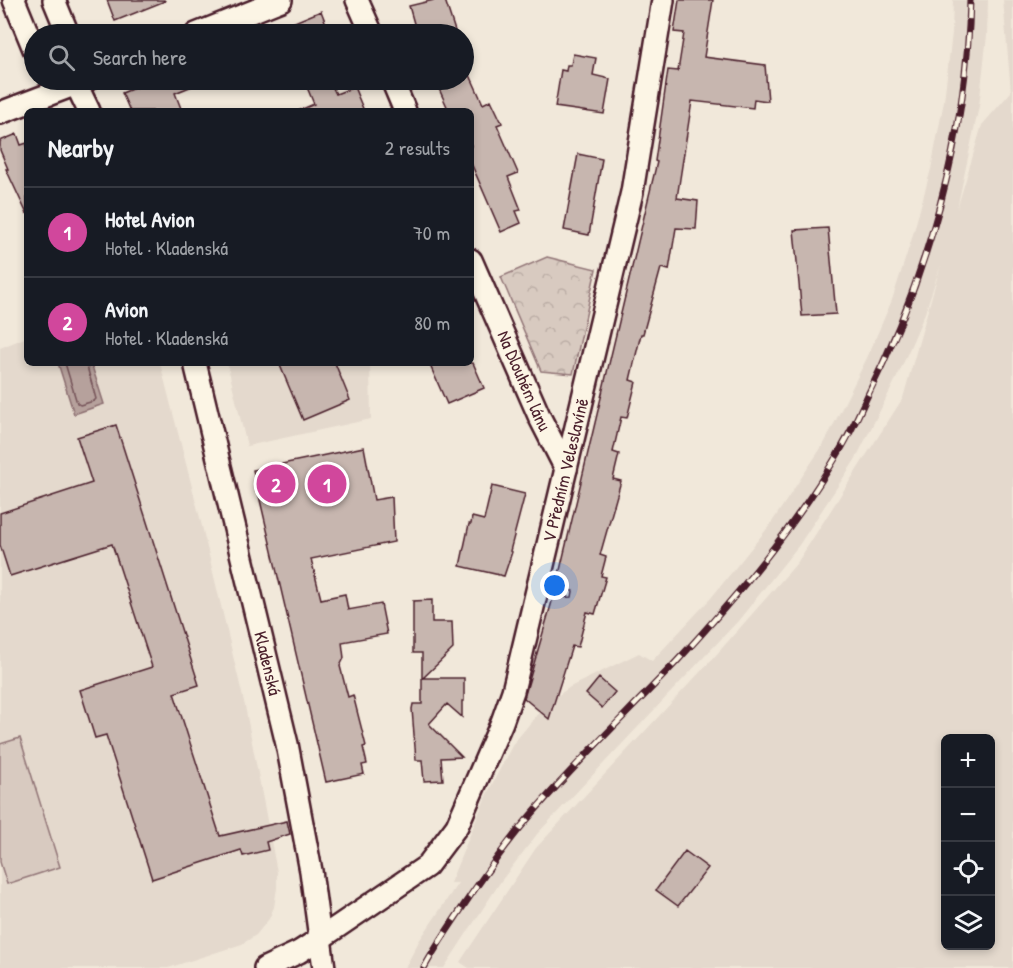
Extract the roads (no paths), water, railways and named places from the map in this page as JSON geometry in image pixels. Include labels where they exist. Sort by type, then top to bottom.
[{"type":"street","points":[[14,0],[24,24]]},
{"type":"street","points":[[54,0],[64,24]]},
{"type":"street","points":[[221,24],[281,0]]},
{"type":"street","points":[[357,0],[368,24]]},
{"type":"street","name":"V Předním Veleslavíně","points":[[265,968],[299,952],[427,866],[457,826],[502,722],[513,691],[632,192],[663,0]]},
{"type":"street","points":[[0,113],[55,90]]},
{"type":"street","points":[[80,90],[88,108]]},
{"type":"street","points":[[396,90],[404,108]]},
{"type":"street","name":"Na Dlouhém lánu","points":[[474,267],[540,418],[566,469]]},
{"type":"street","name":"Kladenská","points":[[196,366],[286,744],[311,871],[324,968]]},
{"type":"water","points":[[59,366],[92,366],[104,404],[74,414]]},
{"type":"railway","points":[[424,968],[471,894],[517,832],[562,780],[722,611],[784,534],[843,446],[907,306],[940,206],[961,104],[970,0]]},
{"type":"place","name":"Avion","points":[[276,484]]},
{"type":"place","name":"Hotel Avion","points":[[327,484]]}]
